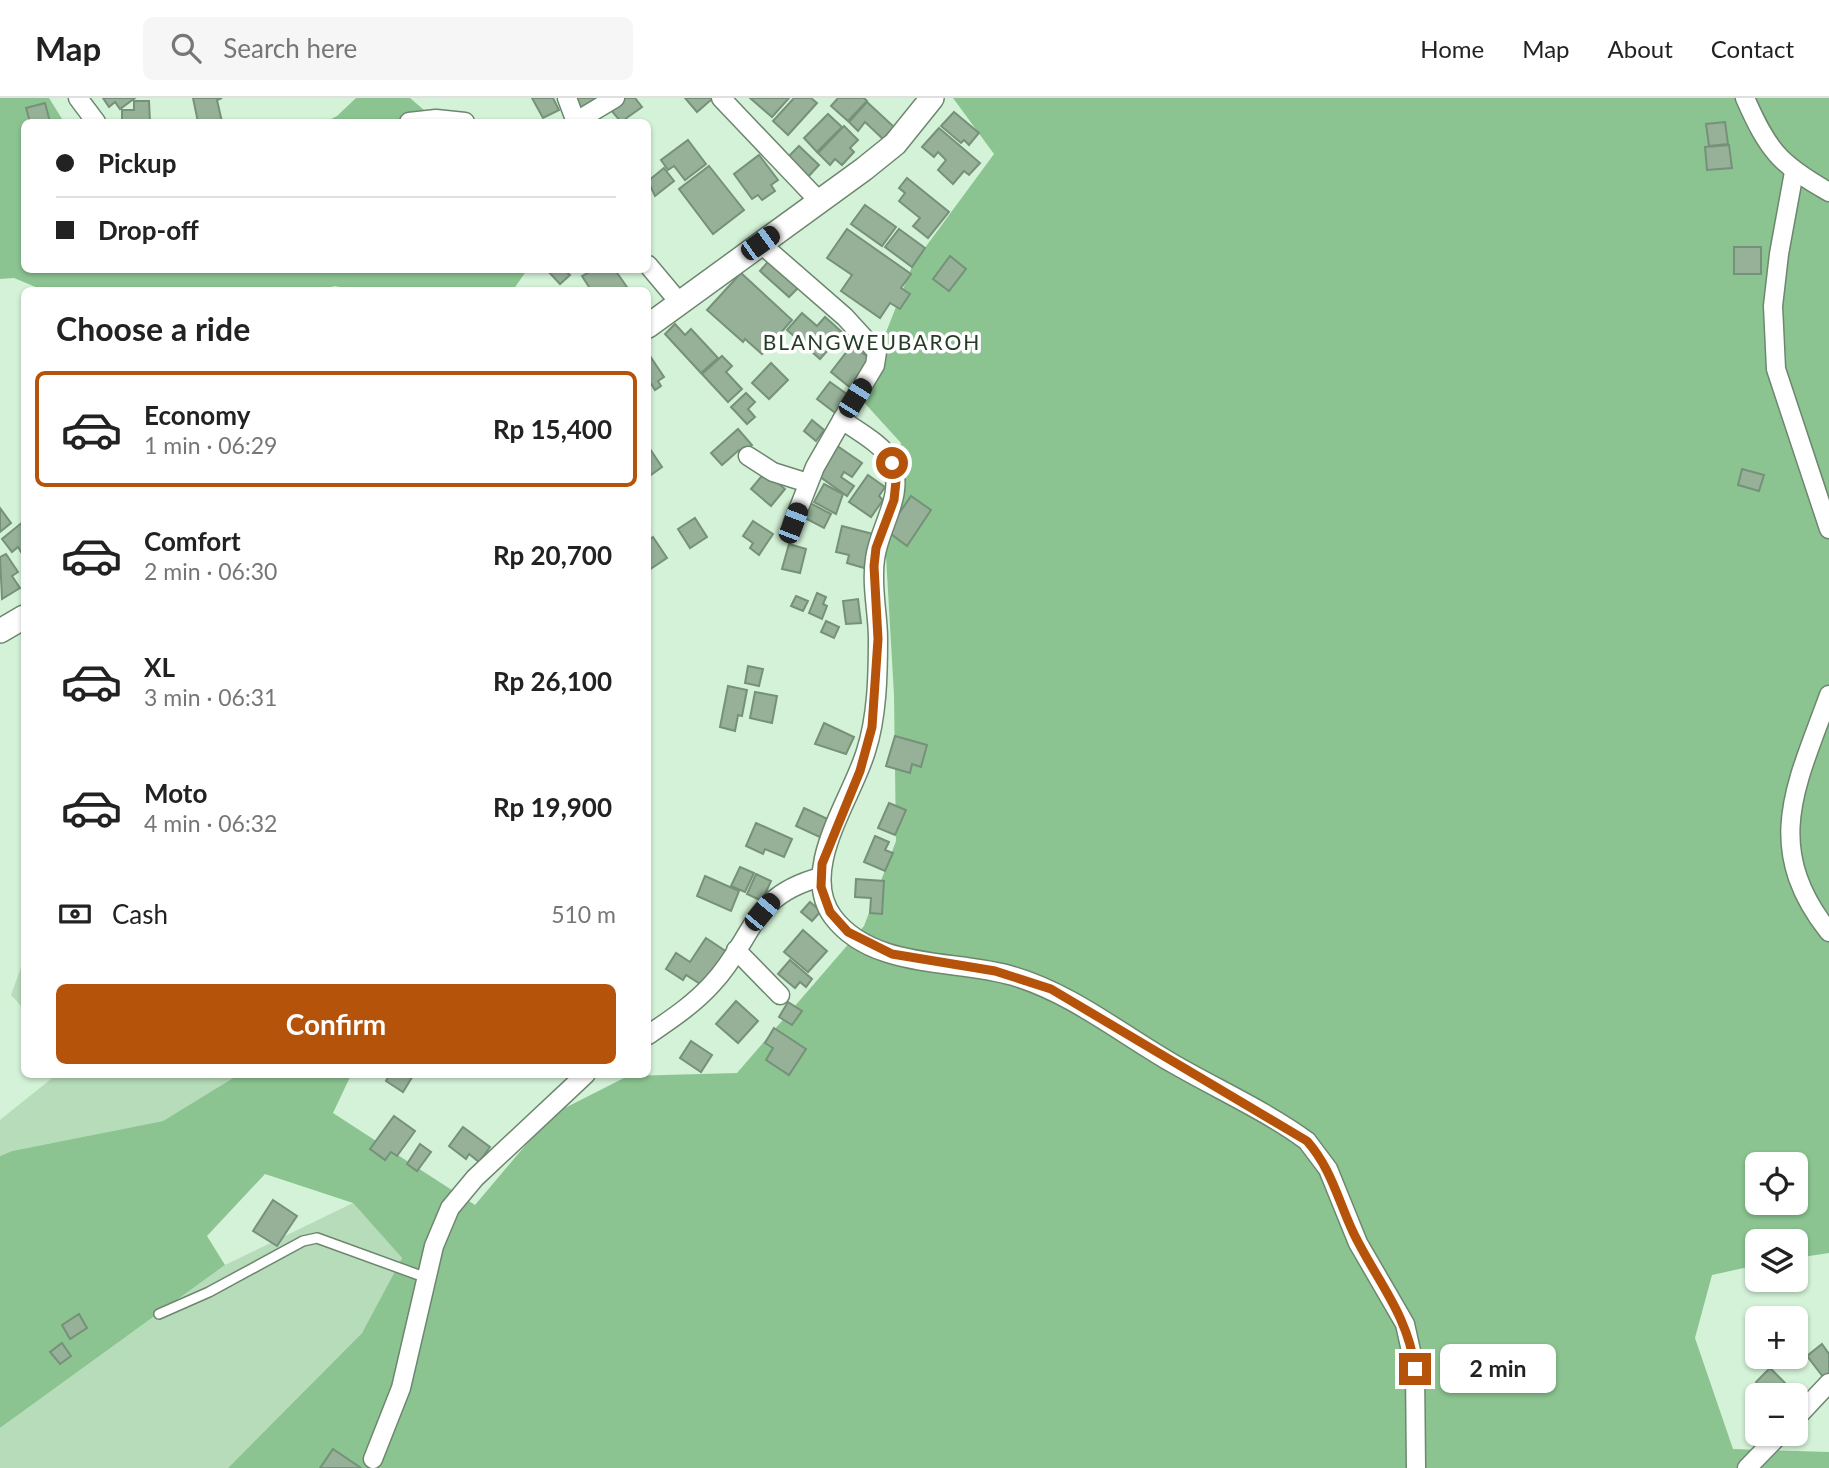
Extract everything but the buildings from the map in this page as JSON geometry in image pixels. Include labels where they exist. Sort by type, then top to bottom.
[{"type":"street","points":[[78,98],[94,119]]},
{"type":"street","points":[[567,98],[574,119]]},
{"type":"street","points":[[580,119],[615,98]]},
{"type":"street","points":[[721,98],[819,201]]},
{"type":"street","points":[[651,324],[895,144],[932,98]]},
{"type":"street","points":[[1745,98],[1768,146],[1794,172],[1829,192]]},
{"type":"street","points":[[1794,172],[1779,254],[1773,306],[1776,369],[1829,529]]},
{"type":"street","points":[[760,243],[845,317],[877,352],[875,365],[808,482],[793,523]]},
{"type":"street","points":[[651,269],[679,302]]},
{"type":"street","points":[[842,420],[888,456],[896,481],[894,500],[876,548],[874,566],[878,639],[872,727],[860,771],[825,850],[821,877],[824,900],[834,918],[848,932],[869,945],[892,954],[1002,973],[1051,989],[1307,1141],[1323,1160],[1358,1243],[1405,1324],[1415,1369],[1416,1468]]},
{"type":"street","points":[[748,456],[773,472],[808,482]]},
{"type":"street","points":[[0,631],[21,619]]},
{"type":"street","points":[[1829,695],[1797,783],[1788,824],[1795,868],[1802,887],[1829,932]]},
{"type":"street","points":[[651,1033],[697,999],[713,983],[762,912],[780,892],[821,877]]},
{"type":"street","points":[[736,950],[780,995]]},
{"type":"street","points":[[373,1459],[398,1400],[441,1226],[462,1190],[582,1078]]},
{"type":"street","points":[[1808,1405],[1829,1383]]},
{"type":"street","points":[[1747,1468],[1768,1446]]},
{"type":"lane","points":[[159,1314],[209,1292],[303,1241],[317,1238],[428,1279]]},
{"type":"green space","points":[[0,98],[49,98],[62,119],[21,119],[21,273],[525,273],[515,287],[36,287],[14,278],[0,279]]},
{"type":"green space","points":[[356,98],[410,98],[434,119],[331,119]]},
{"type":"green space","points":[[953,98],[1829,98],[1829,1253],[1808,1256],[1808,1229],[1745,1229],[1745,1268],[1712,1275],[1695,1338],[1733,1449],[1829,1452],[1829,1468],[228,1468],[362,1333],[402,1258],[353,1203],[265,1174],[207,1236],[225,1265],[0,1428],[0,1156],[12,1151],[163,1121],[233,1078],[350,1078],[333,1113],[475,1205],[551,1115],[624,1078],[737,1073],[864,926],[896,841],[894,695],[885,539],[901,443],[860,398],[913,264],[994,154]]},
{"type":"green space","points":[[21,967],[21,1006],[11,995]]},
{"type":"green space","points":[[52,1078],[233,1078],[163,1121],[12,1151],[0,1156],[0,1120]]},
{"type":"green space","points":[[353,1203],[402,1258],[362,1333],[228,1468],[0,1468],[0,1428],[225,1265]]},
{"type":"district","name":"BLANGWEUBAROH","points":[[872,343]]},
{"type":"route","points":[[892,463],[896,481],[894,500],[876,548],[874,566],[878,639],[872,727],[860,771],[825,850],[821,887],[830,912],[848,932],[869,945],[892,954],[995,971],[1051,989],[1307,1141],[1323,1160],[1358,1243],[1401,1315],[1413,1350],[1415,1369]]}]
